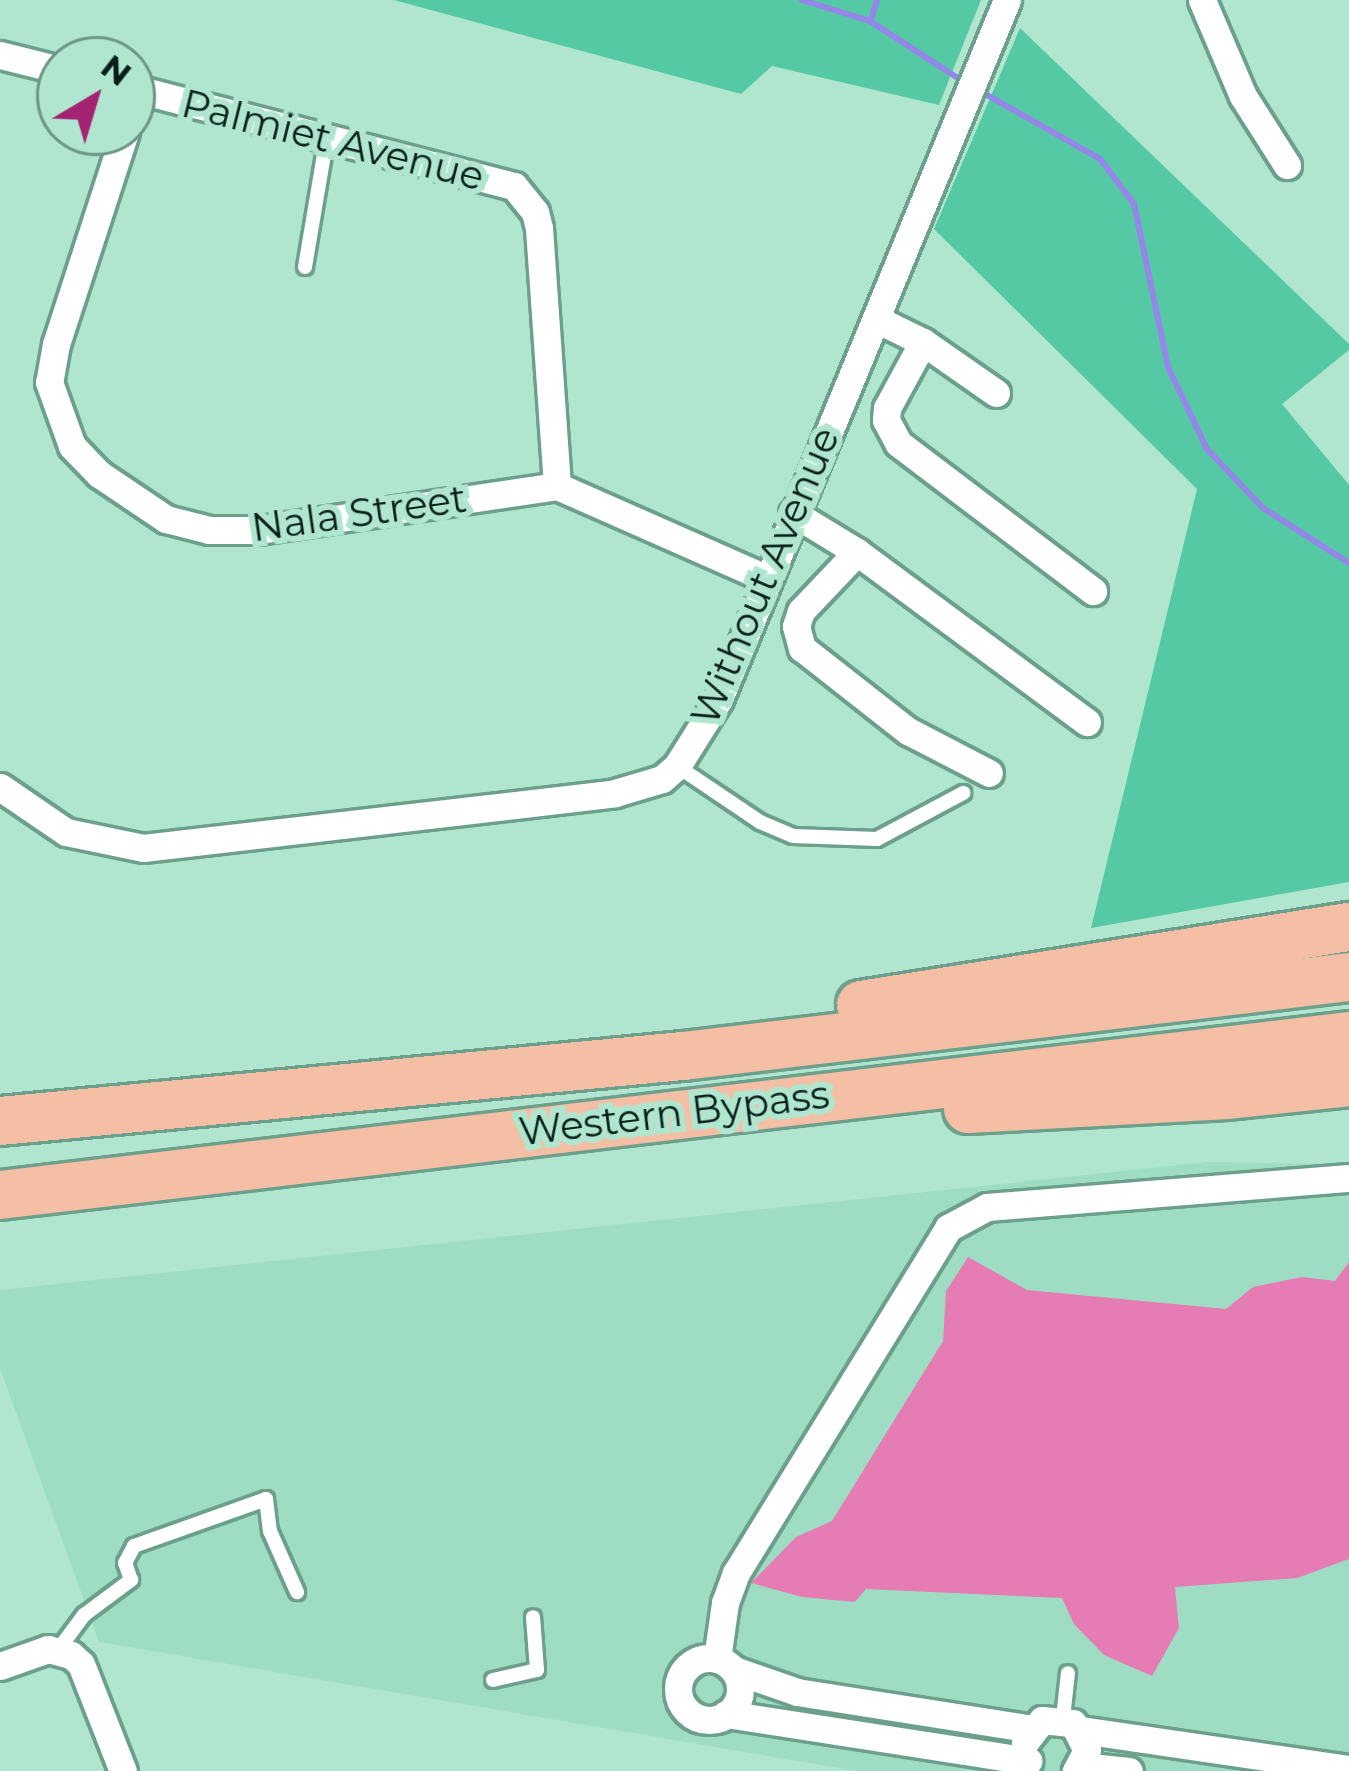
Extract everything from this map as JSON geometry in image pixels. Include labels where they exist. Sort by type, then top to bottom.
[{"type":"highway","points":[[683,1055],[863,1005],[1349,927]]},
{"type":"highway","name":"Western Bypass","points":[[0,1121],[683,1055],[1349,977]]},
{"type":"highway","name":"Western Bypass","points":[[0,1195],[1349,1036]]},
{"type":"highway","points":[[664,1114],[954,1110],[1228,1095],[1349,1082]]},
{"type":"street","name":"Without Avenue","points":[[0,787],[66,832],[143,848],[615,793],[662,779],[677,766],[718,699],[1007,0]]},
{"type":"street","points":[[1202,0],[1244,95],[1287,165]]},
{"type":"street","points":[[0,56],[36,64]]},
{"type":"street","name":"Palmiet Avenue","points":[[156,102],[327,137],[514,186],[535,212],[557,486]]},
{"type":"street","name":"Nala Street","points":[[117,156],[56,344],[49,382],[72,446],[99,474],[166,519],[209,530],[259,530],[557,486]]},
{"type":"street","points":[[876,319],[923,342],[995,393]]},
{"type":"street","points":[[923,342],[891,397],[886,420],[890,433],[1094,591]]},
{"type":"street","points":[[557,486],[766,578]]},
{"type":"street","points":[[793,513],[857,552],[1087,722]]},
{"type":"street","points":[[857,552],[801,611],[796,626],[802,648],[908,731],[989,772]]},
{"type":"street","points":[[726,1714],[740,1691],[725,1665],[725,1603],[736,1574],[948,1228],[987,1207],[1349,1178]]},
{"type":"street","points":[[0,1666],[64,1652],[81,1664],[123,1771]]},
{"type":"street","points":[[1032,1729],[797,1692],[725,1665],[688,1666],[679,1693],[694,1716],[713,1719],[726,1714],[1031,1766],[1025,1742],[1042,1720],[1349,1769]]},
{"type":"street","points":[[1072,1724],[1087,1750],[1078,1768],[1129,1771]]},
{"type":"lane","points":[[305,267],[327,137]]},
{"type":"lane","points":[[677,766],[760,822],[793,836],[878,839],[963,793]]},
{"type":"lane","points":[[64,1652],[84,1616],[131,1580],[125,1563],[134,1546],[266,1499],[270,1531],[297,1592]]},
{"type":"lane","points":[[493,1680],[537,1670],[533,1616]]},
{"type":"lane","points":[[1068,1673],[1072,1724]]},
{"type":"shaded area","points":[[1208,1162],[1349,1164],[1349,1771],[856,1771],[99,1642],[0,1368],[0,1290]]},
{"type":"green space","points":[[394,0],[981,0],[939,105],[772,66],[741,94]]},
{"type":"green space","points":[[1020,28],[1349,344],[1349,350],[1282,404],[1349,485],[1349,882],[1091,928],[1197,489],[934,229]]},
{"type":"building","points":[[968,1257],[1027,1290],[1226,1309],[1253,1287],[1302,1277],[1335,1281],[1349,1262],[1349,1559],[1297,1578],[1175,1587],[1179,1628],[1152,1676],[1104,1655],[1074,1624],[1062,1598],[866,1589],[855,1602],[802,1597],[751,1583],[796,1537],[832,1521],[943,1341],[946,1291]]},
{"type":"waterway","points":[[802,0],[870,21],[964,82]]},
{"type":"waterway","points":[[871,19],[877,0]]},
{"type":"waterway","points":[[980,91],[1100,159],[1134,204],[1168,367],[1207,449],[1263,508],[1349,563]]}]
